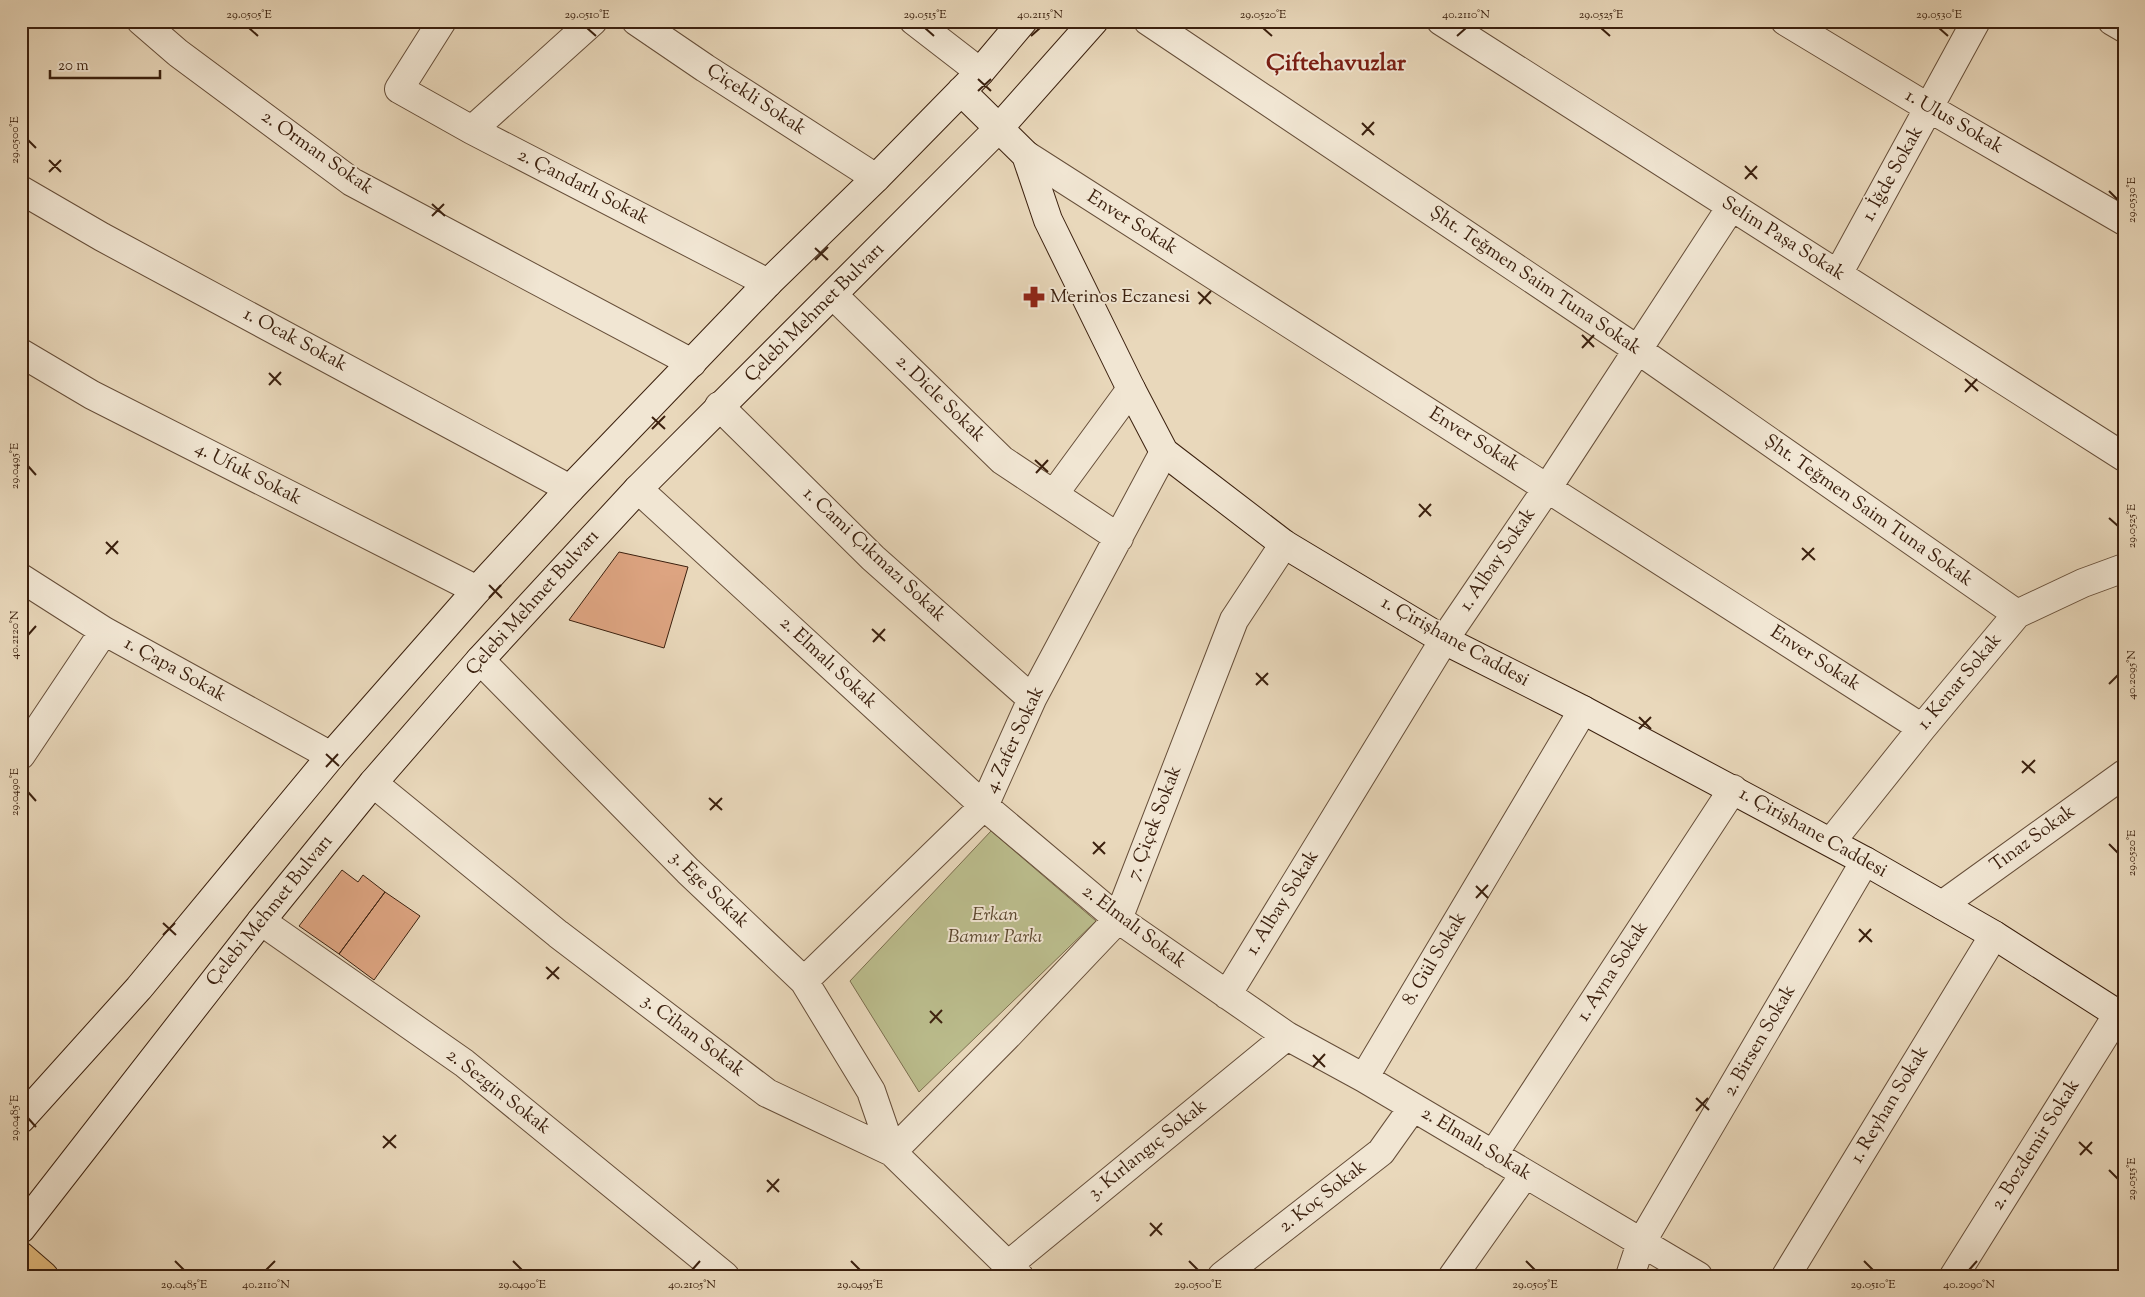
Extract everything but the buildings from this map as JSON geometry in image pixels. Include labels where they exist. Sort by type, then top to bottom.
[{"type":"main road","points":[[21,1256],[44,1276]]},
{"type":"street","name":"2. Orman Sokak","points":[[141,21],[178,54],[352,182],[692,363]]},
{"type":"street","name":"2. Çandarlı Sokak","points":[[442,21],[399,89],[472,130],[768,282]]},
{"type":"street","points":[[472,130],[592,21]]},
{"type":"street","name":"Çiçekli Sokak","points":[[636,21],[705,68],[876,178]]},
{"type":"street","name":"1. Çirişhane Caddesi","points":[[914,21],[971,82],[999,128],[1026,155],[1048,220],[1164,452],[1284,544],[1444,640],[1583,710],[1866,861],[1994,934],[2122,1013]]},
{"type":"street","points":[[21,1119],[139,988],[331,756],[477,590],[570,489],[768,282],[876,178],[971,82],[1023,21]]},
{"type":"street","name":"Çelebi Mehmet Bulvarı","points":[[21,1229],[261,921],[373,783],[480,660],[638,489],[999,128],[1094,21]]},
{"type":"street","name":"Şht. Teğmen Saim Tuna Sokak","points":[[1148,21],[1638,350],[2016,614]]},
{"type":"street","name":"Selim Paşa Sokak","points":[[1441,21],[2124,457]]},
{"type":"street","name":"1. Ulus Sokak","points":[[1785,21],[1929,108],[2124,221]]},
{"type":"street","name":"1. İğde Sokak","points":[[1838,274],[1976,21]]},
{"type":"street","points":[[2112,21],[2124,28]]},
{"type":"street","name":"Enver Sokak","points":[[1026,155],[1548,487],[1922,728]]},
{"type":"street","name":"1. Ocak Sokak","points":[[21,190],[111,242],[570,489]]},
{"type":"street","name":"1. Albay Sokak","points":[[1227,995],[1444,640],[1548,487],[1731,207]]},
{"type":"street","name":"2. Dicle Sokak","points":[[833,295],[1002,460],[1119,538]]},
{"type":"street","name":"4. Ufuk Sokak","points":[[21,353],[92,395],[477,590]]},
{"type":"street","points":[[1054,494],[1131,389]]},
{"type":"street","name":"1. Cami Çıkmazı Sokak","points":[[719,406],[873,558],[1032,699]]},
{"type":"street","name":"4. Zafer Sokak","points":[[804,981],[984,806],[1032,699],[1164,452]]},
{"type":"street","name":"2. Elmalı Sokak","points":[[638,489],[984,806],[1118,919],[1287,1036],[1364,1078],[1698,1276]]},
{"type":"street","name":"7. Çiçek Sokak","points":[[892,1152],[1008,1035],[1118,919],[1234,620],[1284,544]]},
{"type":"street","name":"1. Kenar Sokak","points":[[1831,842],[2016,614],[2083,583],[2124,568]]},
{"type":"street","name":"1. Çapa Sokak","points":[[21,578],[104,632],[331,756]]},
{"type":"street","points":[[21,755],[104,632]]},
{"type":"street","name":"3. Ege Sokak","points":[[480,660],[688,871],[804,981],[871,1092],[892,1152]]},
{"type":"street","name":"8. Gül Sokak","points":[[1364,1078],[1583,710]]},
{"type":"street","name":"Tınaz Sokak","points":[[1942,905],[2124,774]]},
{"type":"street","name":"3. Cihan Sokak","points":[[373,783],[558,934],[767,1093],[892,1152],[1014,1270]]},
{"type":"street","name":"1. Ayna Sokak","points":[[1493,1155],[1733,789]]},
{"type":"street","name":"2. Birsen Sokak","points":[[1630,1276],[1641,1243],[1866,861]]},
{"type":"street","name":"2. Sezgin Sokak","points":[[261,921],[464,1063],[725,1276]]},
{"type":"street","name":"1. Reyhan Sokak","points":[[1786,1276],[1994,934]]},
{"type":"street","name":"2. Bozdemir Sokak","points":[[1954,1276],[2122,1013]]},
{"type":"street","name":"3. Kırlangıç Sokak","points":[[1014,1270],[1287,1036]]},
{"type":"street","name":"2. Koç Sokak","points":[[1222,1276],[1381,1152],[1413,1107]]},
{"type":"street","points":[[1453,1276],[1525,1174]]},
{"type":"green space","name":"Erkan Bamur Parkı","points":[[991,831],[1096,921],[919,1092],[850,981]]},
{"type":"place","name":"Merinos Eczanesi","points":[[1034,297]]},
{"type":"district","name":"Çiftehavuzlar","points":[[1336,64]]}]
